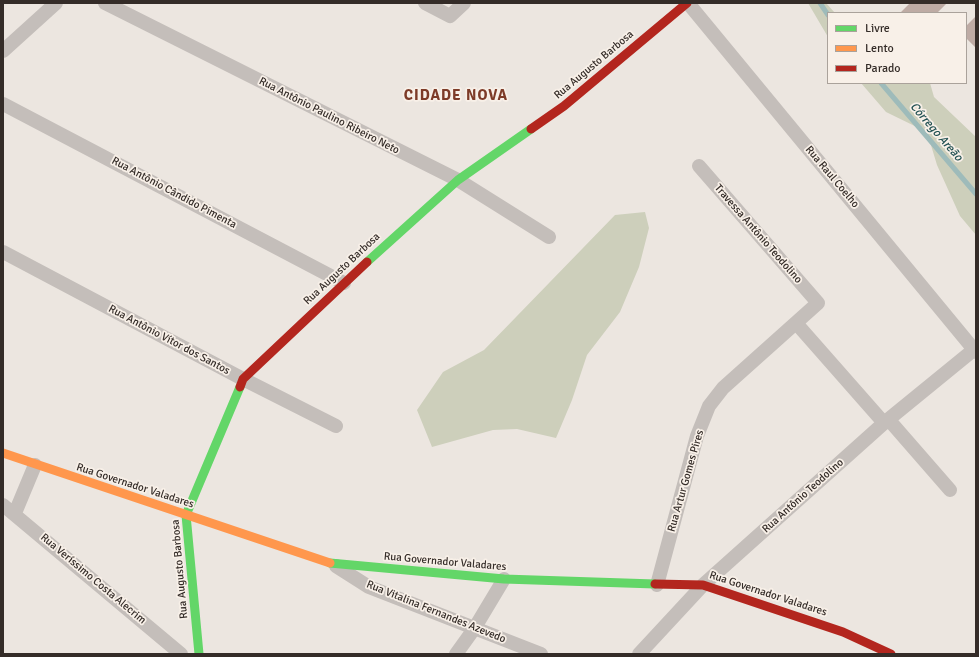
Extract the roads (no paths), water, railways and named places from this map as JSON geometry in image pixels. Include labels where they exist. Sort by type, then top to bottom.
[{"type":"street","points":[[3,51],[56,3]]},
{"type":"street","name":"Rua Antônio Paulino Ribeiro Neto","points":[[105,3],[458,180],[549,237]]},
{"type":"street","points":[[425,3],[450,16],[464,3]]},
{"type":"street","name":"Rua Augusto Barbosa","points":[[199,654],[186,515],[243,379],[344,283],[458,180],[564,106],[687,3]]},
{"type":"street","name":"Rua Raul Coelho","points":[[687,3],[976,350]]},
{"type":"street","name":"Rua Antônio Cândido Pimenta","points":[[3,104],[344,283]]},
{"type":"street","name":"Travessa Antônio Teodolino","points":[[699,166],[818,303]]},
{"type":"street","name":"Rua Antônio Vítor dos Santos","points":[[3,252],[243,379],[336,426]]},
{"type":"street","name":"Rua Artur Gomes Pires","points":[[657,585],[697,436],[709,406],[723,388],[818,303]]},
{"type":"street","points":[[796,323],[950,490]]},
{"type":"street","name":"Rua Antônio Teodolino","points":[[639,654],[703,585],[887,421],[976,350]]},
{"type":"street","name":"Rua Governador Valadares","points":[[3,453],[334,565],[504,580],[703,585],[843,632],[890,654]]},
{"type":"street","points":[[15,513],[35,465]]},
{"type":"street","name":"Rua Veríssimo Costa Alecrim","points":[[3,505],[15,513],[181,654]]},
{"type":"street","name":"Rua Vitalina Fernandes Azevedo","points":[[334,565],[369,587],[540,654]]},
{"type":"street","points":[[456,654],[474,629],[504,580]]},
{"type":"waterway","name":"Córrego Areão","points":[[820,3],[827,14]]},
{"type":"waterway","name":"Córrego Areão","points":[[882,84],[976,194]]},
{"type":"district","name":"CIDADE NOVA","points":[[456,96]]}]
